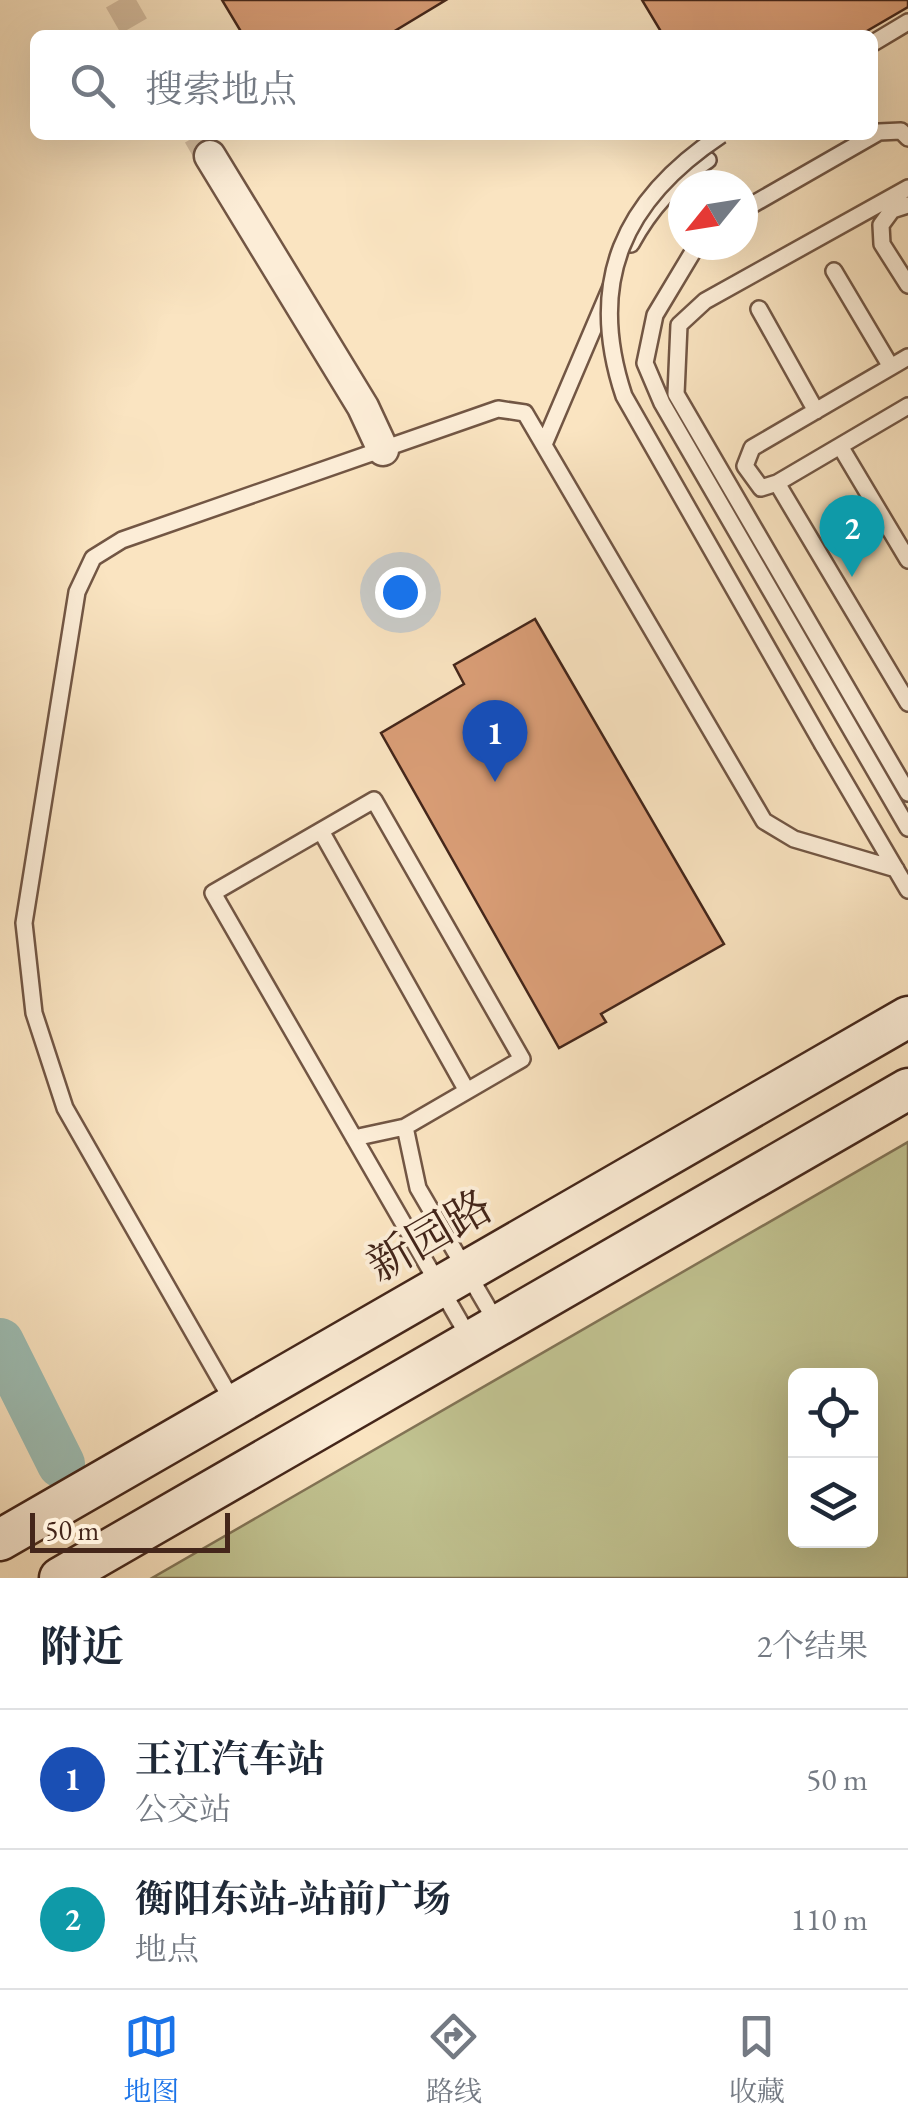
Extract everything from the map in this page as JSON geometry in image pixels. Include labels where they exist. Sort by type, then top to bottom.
[{"type":"main road","name":"新园路","points":[[0,1540],[908,1017]]},
{"type":"main road","points":[[60,1578],[908,1089]]},
{"type":"street","points":[[210,156],[363,406],[383,450]]},
{"type":"lane","points":[[878,40],[908,22]]},
{"type":"lane","points":[[878,133],[901,131],[908,138]]},
{"type":"lane","points":[[715,140],[658,185],[627,227],[613,264],[608,320],[612,360],[624,396],[908,890]]},
{"type":"lane","points":[[758,201],[865,140]]},
{"type":"lane","points":[[545,442],[646,215],[687,174],[708,160]]},
{"type":"lane","points":[[908,188],[705,300],[679,325],[674,368],[676,394],[908,793]]},
{"type":"lane","points":[[908,205],[892,210],[881,225],[882,244],[908,286]]},
{"type":"lane","points":[[688,260],[655,315],[644,363],[662,403],[908,828]]},
{"type":"lane","points":[[834,272],[891,367]]},
{"type":"lane","points":[[759,309],[816,411]]},
{"type":"lane","points":[[908,358],[752,448],[745,466],[760,488],[776,483],[908,406]]},
{"type":"lane","points":[[234,1405],[65,1108],[34,1013],[24,923],[77,592],[93,558],[122,540],[498,409],[525,413],[764,821],[794,839],[896,869]]},
{"type":"lane","points":[[840,446],[908,560]]},
{"type":"lane","points":[[776,483],[908,704]]},
{"type":"lane","points":[[354,1138],[405,1127],[522,1059],[374,800],[213,893],[354,1138],[453,1279],[484,1333]]},
{"type":"lane","points":[[320,831],[468,1091]]},
{"type":"lane","points":[[405,1127],[418,1188],[453,1279],[484,1333]]},
{"type":"green space","points":[[908,1142],[908,1578],[152,1578]]},
{"type":"building","points":[[222,0],[446,0],[396,30],[240,30]]},
{"type":"building","points":[[642,0],[908,0],[908,7],[869,30],[660,30]]},
{"type":"building","points":[[535,619],[724,944],[601,1014],[606,1022],[559,1048],[381,733],[464,684],[454,665]]},
{"type":"waterway","points":[[0,1342],[61,1464]]},
{"type":"tunnel","points":[[119,0],[136,30]]},
{"type":"tunnel","points":[[201,140],[210,156]]},
{"type":"place","name":"衡阳东站-站前广场","points":[[852,577]]},
{"type":"place","name":"王江汽车站","points":[[495,782]]}]
